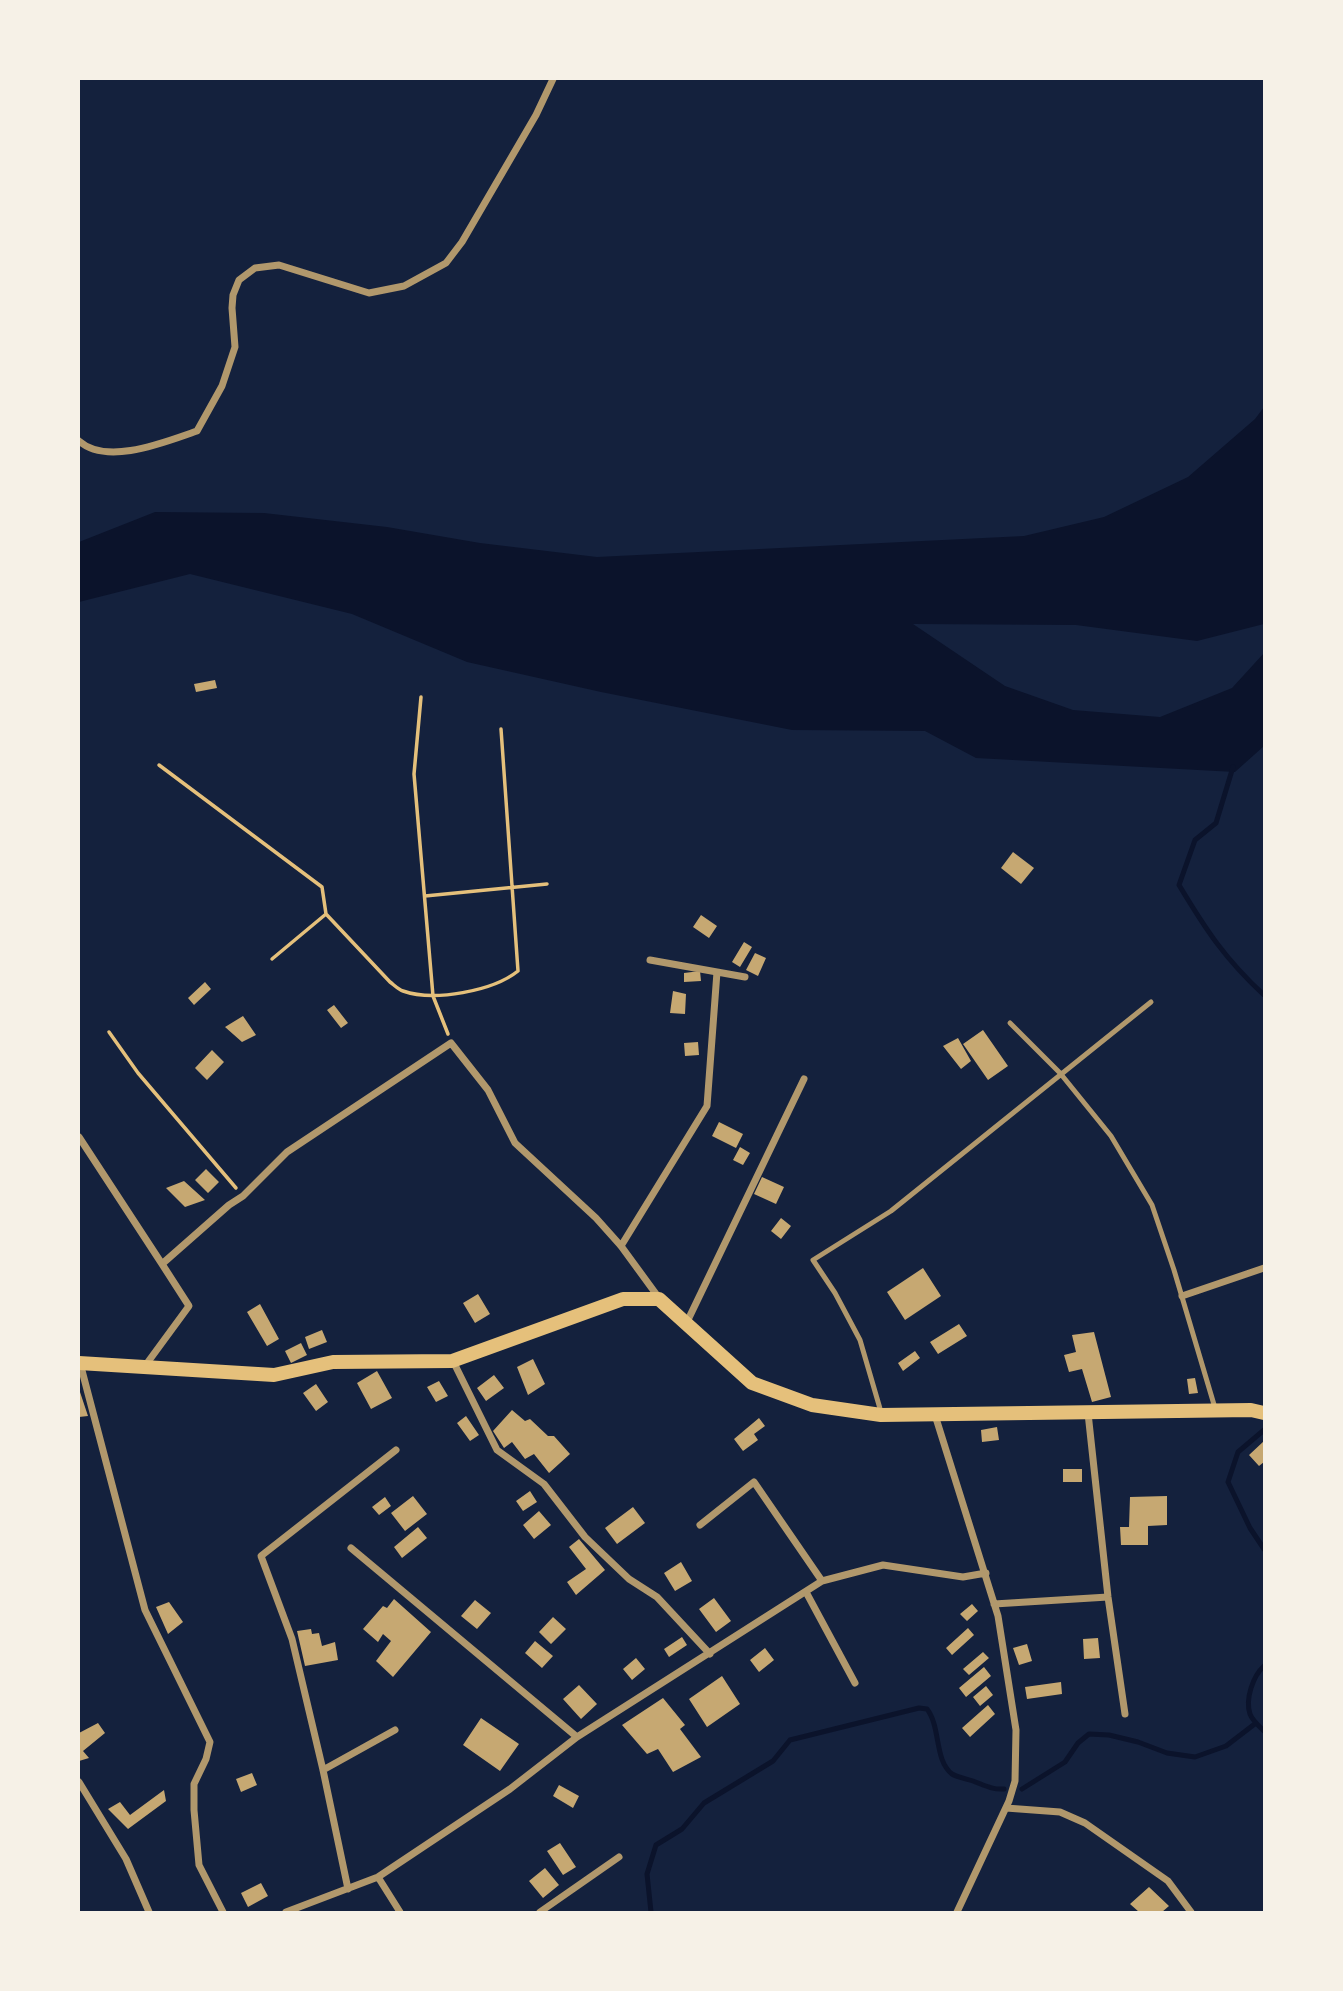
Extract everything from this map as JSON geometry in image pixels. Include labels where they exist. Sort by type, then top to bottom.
[{"type":"main road","points":[[80,1363],[274,1375],[334,1362],[452,1361],[623,1299],[659,1298],[752,1383],[812,1405],[881,1415],[1216,1410],[1251,1410],[1264,1413]]},
{"type":"street","points":[[79,441],[87,448],[118,453],[197,431],[222,386],[235,347],[232,328],[233,295],[239,280],[255,268],[279,265],[369,293],[404,286],[446,262],[469,231],[536,115],[553,79]]},
{"type":"street","points":[[650,960],[745,977]]},
{"type":"street","points":[[621,1246],[707,1106],[716,972]]},
{"type":"street","points":[[162,1264],[229,1205],[243,1196],[287,1152],[451,1042],[488,1090],[514,1143],[596,1218],[621,1246],[659,1298]]},
{"type":"street","points":[[686,1325],[804,1079]]},
{"type":"street","points":[[79,1137],[189,1306],[144,1369]]},
{"type":"street","points":[[1182,1296],[1264,1268]]},
{"type":"street","points":[[452,1361],[497,1450],[544,1484],[585,1537],[629,1579],[657,1597],[710,1654]]},
{"type":"street","points":[[80,1363],[145,1610],[210,1742],[206,1759],[194,1784],[194,1810],[199,1865],[223,1912]]},
{"type":"street","points":[[1088,1413],[1108,1597],[1125,1714]]},
{"type":"street","points":[[935,1414],[998,1616],[1016,1730],[1015,1781],[1006,1808],[957,1912]]},
{"type":"street","points":[[348,1889],[292,1639],[261,1556],[396,1450]]},
{"type":"street","points":[[700,1525],[754,1482],[822,1581]]},
{"type":"street","points":[[351,1548],[577,1737]]},
{"type":"street","points":[[286,1912],[378,1877],[510,1789],[577,1737],[822,1581],[883,1565],[963,1577],[986,1573]]},
{"type":"street","points":[[806,1592],[855,1683]]},
{"type":"street","points":[[993,1604],[1108,1597]]},
{"type":"street","points":[[323,1770],[395,1730]]},
{"type":"street","points":[[79,1782],[126,1859],[149,1912]]},
{"type":"street","points":[[1006,1808],[1060,1812],[1085,1823],[1168,1881],[1191,1912]]},
{"type":"street","points":[[544,1911],[619,1857]]},
{"type":"street","points":[[378,1877],[400,1912]]},
{"type":"lane","points":[[881,1415],[860,1340],[835,1293],[813,1260],[891,1211],[1151,1002]]},
{"type":"lane","points":[[1010,1023],[1060,1073],[1111,1136],[1152,1205],[1216,1410]]},
{"type":"path","points":[[421,697],[414,774],[433,996],[451,1042]]},
{"type":"path","points":[[159,765],[322,887],[326,914],[390,982],[402,991],[433,996],[451,995],[506,981],[518,971],[500,729]]},
{"type":"path","points":[[425,896],[547,884]]},
{"type":"path","points":[[272,959],[326,914]]},
{"type":"path","points":[[109,1032],[147,1083],[243,1196]]},
{"type":"water","points":[[1264,407],[1264,624],[1197,641],[1076,625],[913,624],[1005,686],[1073,710],[1160,717],[1232,688],[1264,653],[1264,746],[1235,772],[976,758],[925,731],[792,730],[467,662],[352,614],[190,574],[79,602],[79,542],[155,512],[264,513],[387,527],[480,543],[597,557],[1024,536],[1104,517],[1188,477],[1255,419]]},
{"type":"building","points":[[215,680],[217,688],[196,692],[194,684]]},
{"type":"building","points":[[1013,852],[1034,868],[1021,884],[1001,868]]},
{"type":"building","points":[[701,915],[717,926],[709,938],[693,927]]},
{"type":"building","points":[[744,942],[752,947],[740,967],[732,962]]},
{"type":"building","points":[[755,953],[766,958],[758,976],[746,970]]},
{"type":"building","points":[[700,971],[701,981],[684,982],[684,973]]},
{"type":"building","points":[[205,982],[211,989],[194,1005],[188,998]]},
{"type":"building","points":[[673,991],[686,994],[685,1014],[670,1013]]},
{"type":"building","points":[[334,1005],[348,1023],[341,1028],[327,1010]]},
{"type":"building","points":[[243,1016],[256,1035],[242,1042],[225,1027]]},
{"type":"building","points":[[983,1030],[1008,1066],[988,1080],[963,1044]]},
{"type":"building","points":[[958,1038],[971,1061],[961,1069],[943,1046]]},
{"type":"building","points":[[698,1042],[699,1055],[685,1056],[684,1043]]},
{"type":"building","points":[[212,1050],[224,1062],[207,1080],[195,1068]]},
{"type":"building","points":[[719,1122],[743,1134],[736,1148],[712,1136]]},
{"type":"building","points":[[740,1147],[750,1153],[743,1165],[733,1160]]},
{"type":"building","points":[[206,1169],[219,1182],[208,1193],[195,1180]]},
{"type":"building","points":[[762,1177],[784,1187],[776,1204],[754,1194]]},
{"type":"building","points":[[184,1181],[205,1200],[185,1207],[166,1188]]},
{"type":"building","points":[[781,1218],[791,1226],[781,1239],[771,1231]]},
{"type":"building","points":[[923,1268],[941,1296],[905,1320],[887,1292]]},
{"type":"building","points":[[478,1294],[490,1314],[475,1323],[463,1303]]},
{"type":"building","points":[[260,1304],[279,1339],[267,1346],[247,1312]]},
{"type":"building","points":[[959,1324],[967,1336],[938,1354],[930,1342]]},
{"type":"building","points":[[322,1330],[327,1342],[309,1349],[305,1337]]},
{"type":"building","points":[[1094,1332],[1111,1397],[1092,1402],[1082,1369],[1069,1372],[1064,1355],[1076,1352],[1072,1335]]},
{"type":"building","points":[[301,1343],[307,1355],[291,1363],[285,1351]]},
{"type":"building","points":[[915,1351],[920,1358],[903,1371],[898,1363]]},
{"type":"building","points":[[533,1359],[545,1384],[528,1395],[517,1367]]},
{"type":"building","points":[[377,1371],[392,1398],[371,1409],[357,1383]]},
{"type":"building","points":[[494,1375],[504,1388],[486,1401],[477,1388]]},
{"type":"building","points":[[1195,1378],[1198,1393],[1189,1394],[1187,1379]]},
{"type":"building","points":[[439,1381],[448,1396],[436,1402],[427,1387]]},
{"type":"building","points":[[316,1384],[328,1402],[316,1411],[303,1393]]},
{"type":"building","points":[[79,1389],[88,1416],[79,1417]]},
{"type":"building","points":[[512,1410],[525,1421],[530,1419],[548,1436],[554,1436],[570,1454],[549,1473],[534,1454],[525,1459],[512,1442],[504,1448],[493,1431]]},
{"type":"building","points":[[466,1416],[479,1435],[470,1441],[457,1423]]},
{"type":"building","points":[[759,1418],[765,1426],[754,1434],[758,1440],[743,1451],[734,1439]]},
{"type":"building","points":[[997,1427],[999,1440],[982,1442],[981,1430]]},
{"type":"building","points":[[1264,1441],[1264,1462],[1259,1466],[1249,1455]]},
{"type":"building","points":[[1063,1469],[1082,1469],[1082,1482],[1063,1482]]},
{"type":"building","points":[[530,1491],[537,1502],[523,1511],[516,1501]]},
{"type":"building","points":[[413,1496],[427,1514],[405,1531],[391,1513]]},
{"type":"building","points":[[1167,1496],[1167,1525],[1148,1526],[1148,1545],[1121,1545],[1120,1527],[1129,1527],[1130,1497]]},
{"type":"building","points":[[385,1497],[391,1506],[379,1515],[372,1507]]},
{"type":"building","points":[[633,1507],[645,1523],[617,1544],[605,1528]]},
{"type":"building","points":[[539,1511],[551,1525],[534,1539],[523,1525]]},
{"type":"building","points":[[418,1527],[427,1538],[402,1558],[394,1547]]},
{"type":"building","points":[[579,1539],[605,1570],[576,1595],[567,1582],[586,1569],[569,1547]]},
{"type":"building","points":[[681,1562],[692,1581],[675,1591],[664,1573]]},
{"type":"building","points":[[714,1598],[731,1621],[716,1632],[699,1609]]},
{"type":"building","points":[[394,1599],[431,1632],[393,1677],[376,1661],[391,1641],[383,1634],[378,1642],[363,1629],[383,1606],[387,1608]]},
{"type":"building","points":[[475,1600],[491,1613],[477,1629],[461,1616]]},
{"type":"building","points":[[169,1602],[183,1622],[168,1634],[156,1607]]},
{"type":"building","points":[[972,1604],[978,1611],[967,1621],[960,1614]]},
{"type":"building","points":[[553,1617],[566,1629],[551,1644],[539,1632]]},
{"type":"building","points":[[968,1628],[974,1635],[952,1655],[946,1648]]},
{"type":"building","points":[[311,1629],[312,1634],[319,1633],[322,1646],[335,1642],[338,1660],[305,1666],[297,1631]]},
{"type":"building","points":[[682,1637],[687,1645],[669,1657],[664,1649]]},
{"type":"building","points":[[1098,1638],[1100,1658],[1084,1659],[1083,1639]]},
{"type":"building","points":[[535,1641],[553,1656],[542,1668],[525,1653]]},
{"type":"building","points":[[1027,1644],[1032,1661],[1019,1665],[1013,1648]]},
{"type":"building","points":[[765,1648],[774,1660],[759,1672],[750,1660]]},
{"type":"building","points":[[983,1652],[989,1658],[969,1675],[963,1669]]},
{"type":"building","points":[[636,1658],[645,1669],[632,1680],[623,1669]]},
{"type":"building","points":[[984,1667],[991,1676],[966,1697],[959,1688]]},
{"type":"building","points":[[722,1676],[740,1704],[707,1727],[689,1699]]},
{"type":"building","points":[[1061,1682],[1062,1694],[1027,1699],[1025,1687]]},
{"type":"building","points":[[579,1685],[597,1704],[581,1719],[563,1699]]},
{"type":"building","points":[[986,1686],[993,1695],[980,1706],[973,1697]]},
{"type":"building","points":[[663,1698],[685,1725],[680,1729],[701,1757],[673,1772],[658,1749],[647,1754],[622,1725]]},
{"type":"building","points":[[988,1705],[995,1714],[970,1737],[962,1728]]},
{"type":"building","points":[[481,1718],[519,1744],[500,1771],[463,1745]]},
{"type":"building","points":[[98,1723],[105,1733],[83,1751],[89,1758],[79,1761],[79,1733]]},
{"type":"building","points":[[252,1773],[257,1785],[241,1792],[236,1779]]},
{"type":"building","points":[[559,1785],[579,1796],[573,1808],[553,1796]]},
{"type":"building","points":[[164,1790],[166,1801],[128,1829],[108,1809],[120,1802],[130,1815]]},
{"type":"building","points":[[560,1843],[576,1867],[563,1875],[547,1851]]},
{"type":"building","points":[[545,1868],[559,1885],[543,1898],[529,1881]]},
{"type":"building","points":[[261,1883],[268,1896],[248,1907],[241,1893]]},
{"type":"building","points":[[1149,1887],[1169,1906],[1162,1912],[1139,1912],[1130,1904]]},
{"type":"waterway","points":[[1233,767],[1216,823],[1195,840],[1179,885],[1217,943],[1264,995]]},
{"type":"waterway","points":[[1264,1430],[1238,1452],[1228,1482],[1250,1528],[1264,1549]]},
{"type":"waterway","points":[[1264,1666],[1253,1682],[1249,1695],[1251,1716],[1264,1731]]},
{"type":"waterway","points":[[651,1912],[647,1874],[656,1845],[682,1829],[704,1803],[773,1761],[790,1740],[919,1708],[927,1709],[946,1768],[952,1774],[992,1788],[1004,1789]]},
{"type":"waterway","points":[[1022,1789],[1065,1762],[1078,1743],[1089,1734],[1109,1735],[1167,1753],[1195,1757],[1226,1746],[1256,1723]]}]
